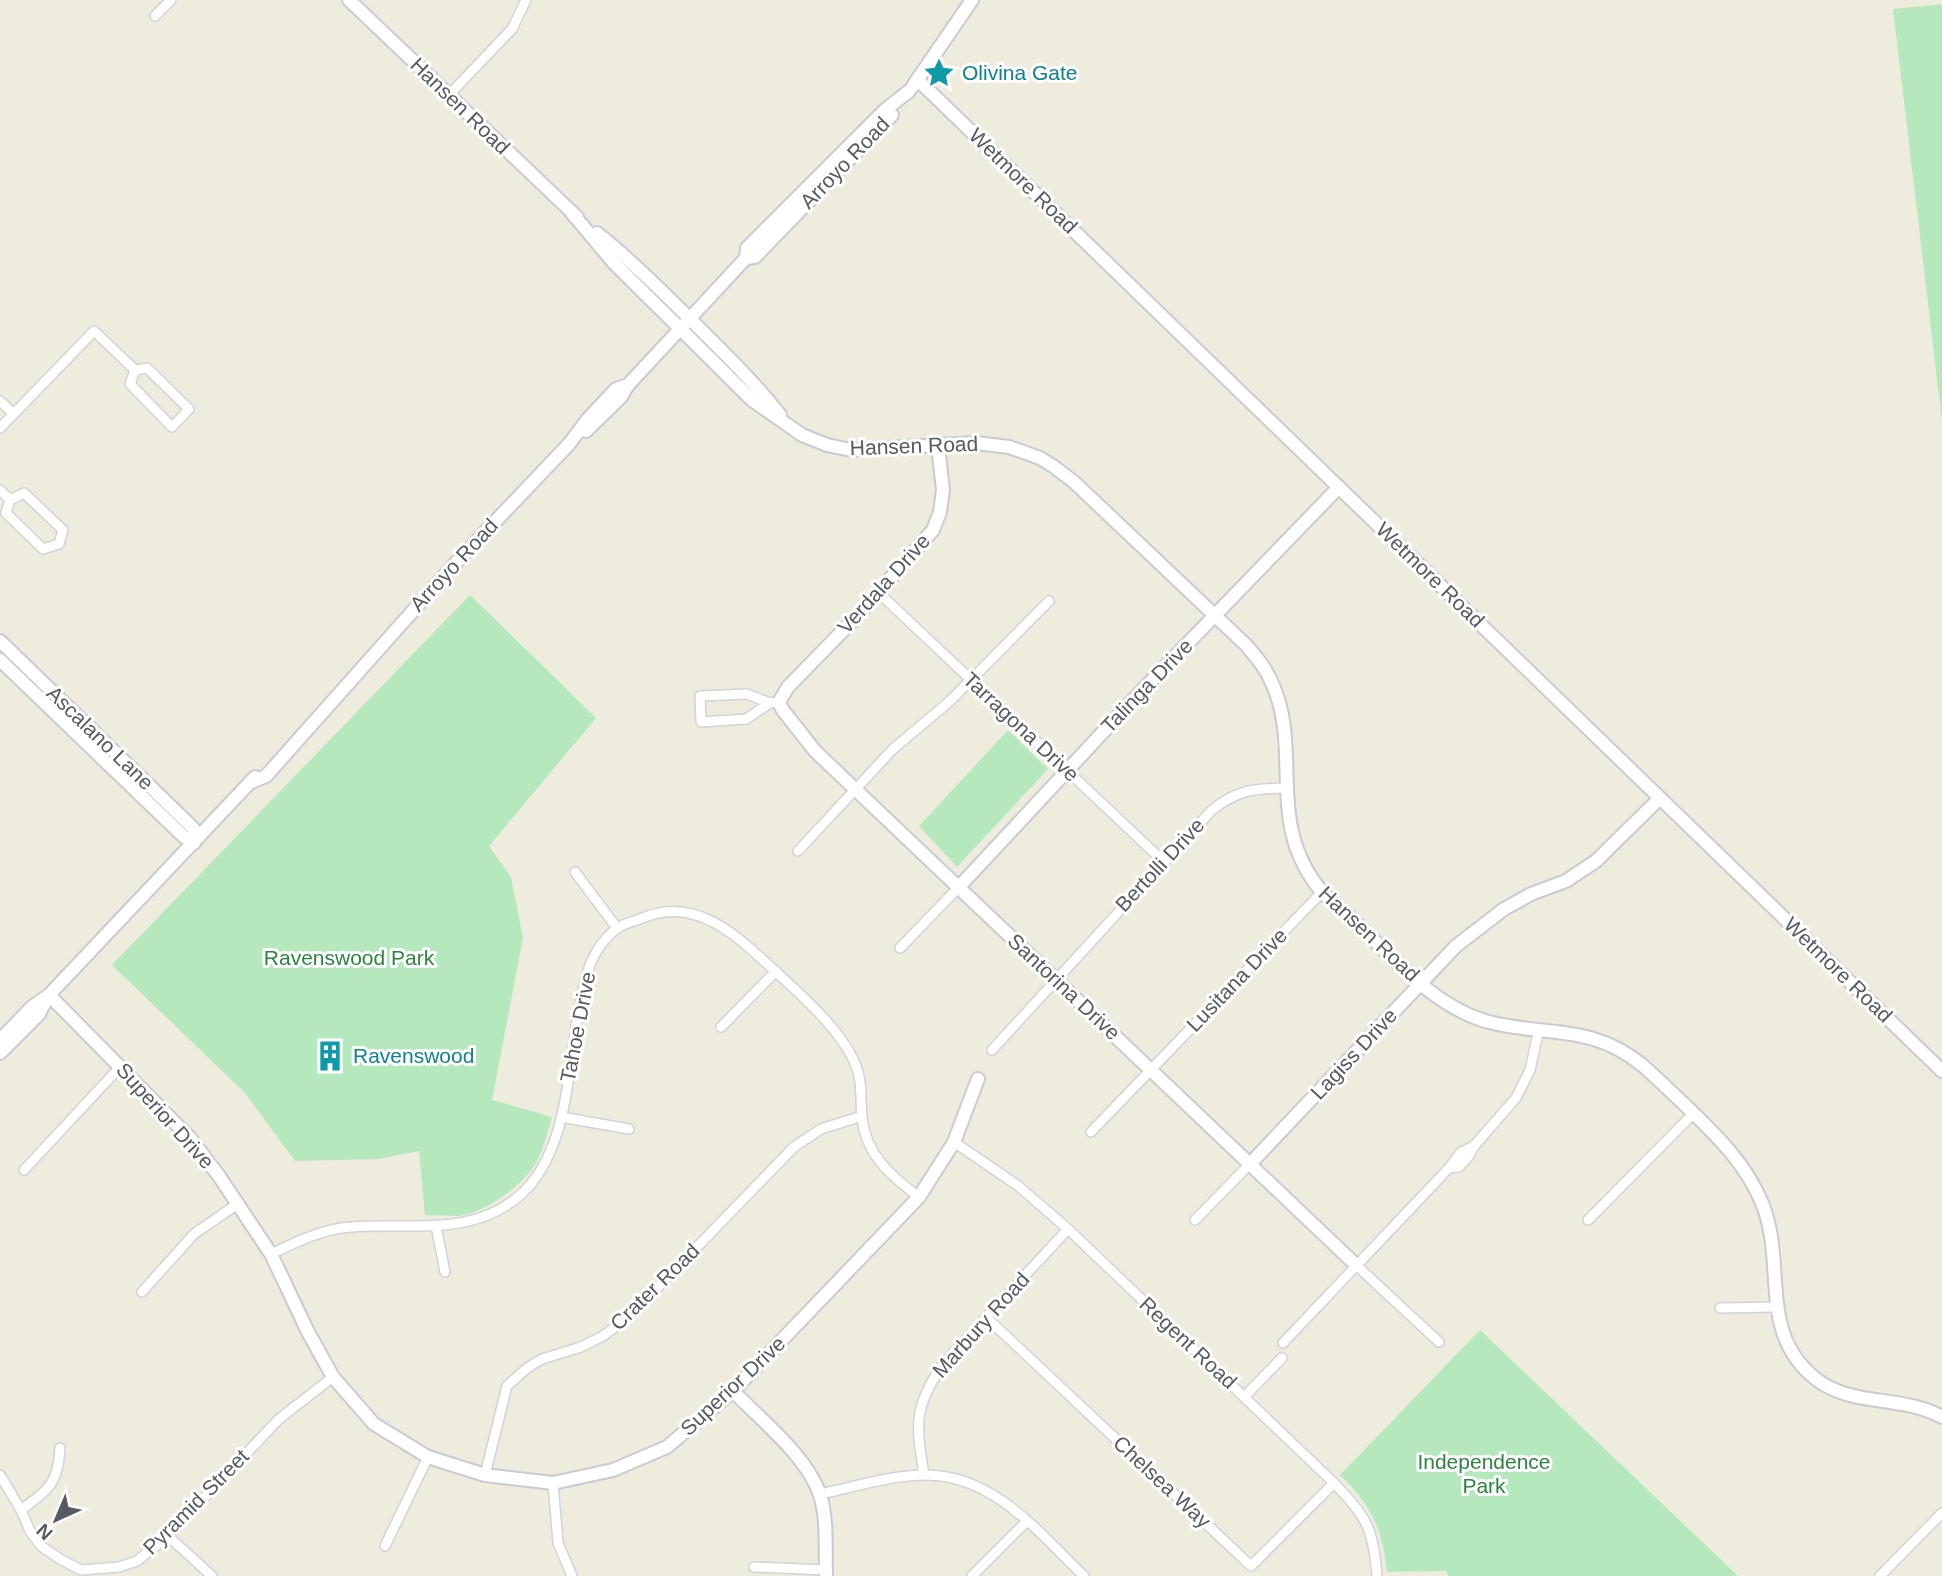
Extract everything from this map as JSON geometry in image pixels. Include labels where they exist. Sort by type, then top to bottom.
[{"type":"street","points":[[155,16],[171,0]]},
{"type":"street","name":"Hansen Road","points":[[349,0],[572,212],[613,262],[686,323],[752,400],[791,429],[815,442],[852,450],[995,444],[1025,452],[1054,466],[1074,482],[1259,659],[1271,680],[1284,727],[1290,830],[1294,846],[1316,885],[1443,1001],[1473,1017],[1505,1025],[1587,1035],[1614,1046],[1645,1068],[1742,1164],[1759,1195],[1772,1238],[1776,1307],[1784,1338],[1804,1369],[1819,1382],[1836,1391],[1913,1405],[1942,1416]]},
{"type":"street","points":[[449,95],[512,29],[526,0]]},
{"type":"street","name":"Arroyo Road","points":[[0,1040],[32,1007],[49,995],[253,782],[260,770],[342,688],[458,560],[569,444],[593,426],[621,397],[628,385],[746,258],[747,248],[885,110],[909,91],[972,0]]},
{"type":"street","name":"Wetmore Road","points":[[918,80],[1942,1071]]},
{"type":"street","points":[[0,428],[94,331],[135,370]]},
{"type":"street","points":[[147,368],[189,409],[172,427],[130,384],[135,370],[147,368]]},
{"type":"street","points":[[0,401],[14,414]]},
{"type":"street","name":"Verdala Drive","points":[[775,703],[922,544],[937,522],[943,491],[938,446]]},
{"type":"street","name":"Talinga Drive","points":[[958,888],[1066,771],[1339,487]]},
{"type":"street","points":[[0,489],[10,500]]},
{"type":"street","points":[[24,493],[63,530],[59,544],[43,548],[6,513],[10,500],[24,493]]},
{"type":"street","name":"Tarragona Drive","points":[[878,593],[1163,862]]},
{"type":"street","points":[[797,851],[893,749],[950,701],[1049,601]]},
{"type":"street","name":"Ascalano Lane","points":[[0,641],[192,827],[197,840]]},
{"type":"street","name":"Ascalano Lane","points":[[0,660],[183,836],[197,840]]},
{"type":"street","points":[[747,694],[775,703],[746,719],[701,722],[700,696],[747,694]]},
{"type":"street","name":"Santorina Drive","points":[[775,703],[815,751],[1356,1265]]},
{"type":"street","name":"Bertolli Drive","points":[[992,1050],[1211,811],[1228,797],[1245,791],[1287,788]]},
{"type":"street","name":"Lagiss Drive","points":[[1250,1164],[1456,946],[1497,913],[1524,897],[1566,881],[1596,861],[1660,798]]},
{"type":"street","points":[[575,872],[617,928]]},
{"type":"street","points":[[900,948],[958,888]]},
{"type":"street","name":"Lusitana Drive","points":[[1091,1132],[1323,891]]},
{"type":"street","name":"Tahoe Drive","points":[[271,1254],[327,1230],[349,1227],[456,1225],[494,1212],[518,1197],[538,1175],[552,1151],[561,1117],[586,972],[598,949],[617,928],[656,913],[685,913],[708,918],[733,934],[776,971],[842,1039],[860,1077],[866,1139],[879,1163],[919,1197]]},
{"type":"street","points":[[721,1027],[776,971]]},
{"type":"street","name":"Arroyo Road","points":[[0,1053],[39,1014],[49,995]]},
{"type":"street","name":"Superior Drive","points":[[49,995],[190,1138],[239,1203],[271,1254],[307,1332],[333,1377],[374,1424],[428,1457],[485,1475],[553,1483],[613,1470],[667,1447],[733,1391],[919,1197],[954,1142],[978,1079]]},
{"type":"street","points":[[1283,1343],[1449,1168],[1459,1167],[1511,1104],[1524,1084],[1532,1063],[1539,1029]]},
{"type":"street","points":[[24,1170],[120,1067]]},
{"type":"street","points":[[1588,1220],[1693,1114]]},
{"type":"street","name":"Crater Road","points":[[485,1475],[508,1386],[527,1368],[542,1359],[581,1347],[603,1336],[636,1310],[794,1147],[821,1129],[862,1116]]},
{"type":"street","points":[[561,1117],[629,1129]]},
{"type":"street","name":"Regent Road","points":[[954,1142],[1017,1185],[1068,1229],[1334,1483],[1369,1526],[1375,1550],[1377,1576]]},
{"type":"street","points":[[1195,1220],[1250,1164]]},
{"type":"street","points":[[142,1292],[194,1234],[239,1203]]},
{"type":"street","points":[[436,1226],[445,1272]]},
{"type":"street","name":"Marbury Road","points":[[924,1475],[919,1439],[919,1410],[928,1387],[943,1364],[1068,1229]]},
{"type":"street","points":[[1356,1265],[1439,1342]]},
{"type":"street","points":[[1720,1308],[1776,1307]]},
{"type":"street","name":"Chelsea Way","points":[[987,1318],[1251,1566],[1334,1483]]},
{"type":"street","points":[[1245,1396],[1282,1358]]},
{"type":"street","name":"Pyramid Street","points":[[0,1475],[41,1546],[80,1573],[118,1567],[137,1561],[168,1536],[279,1419],[333,1377]]},
{"type":"street","points":[[733,1391],[803,1464],[820,1494],[825,1523],[826,1573],[754,1567]]},
{"type":"street","points":[[21,1510],[51,1485],[59,1470],[60,1448]]},
{"type":"street","points":[[385,1546],[428,1457]]},
{"type":"street","points":[[820,1494],[924,1475],[951,1477],[979,1485],[1003,1500],[1084,1576]]},
{"type":"street","points":[[553,1483],[558,1543],[572,1576]]},
{"type":"street","points":[[1880,1576],[1942,1513]]},
{"type":"street","points":[[972,1576],[1027,1521]]},
{"type":"street","points":[[168,1536],[212,1576]]},
{"type":"green space","points":[[1942,4],[1942,421],[1893,9]]},
{"type":"green space","name":"Ravenswood Park","points":[[470,595],[596,718],[489,846],[511,877],[523,938],[492,1100],[552,1117],[544,1144],[532,1169],[504,1196],[469,1214],[425,1215],[419,1151],[379,1159],[295,1161],[245,1093],[112,965]]},
{"type":"green space","points":[[1008,730],[1048,769],[957,867],[919,826]]},
{"type":"green space","name":"Independence Park","points":[[1480,1330],[1738,1576],[1448,1576],[1446,1571],[1387,1572],[1374,1519],[1360,1497],[1340,1475]]},
{"type":"place","name":"Olivina Gate","points":[[939,73]]},
{"type":"place","name":"Ravenswood","points":[[330,1056]]}]
